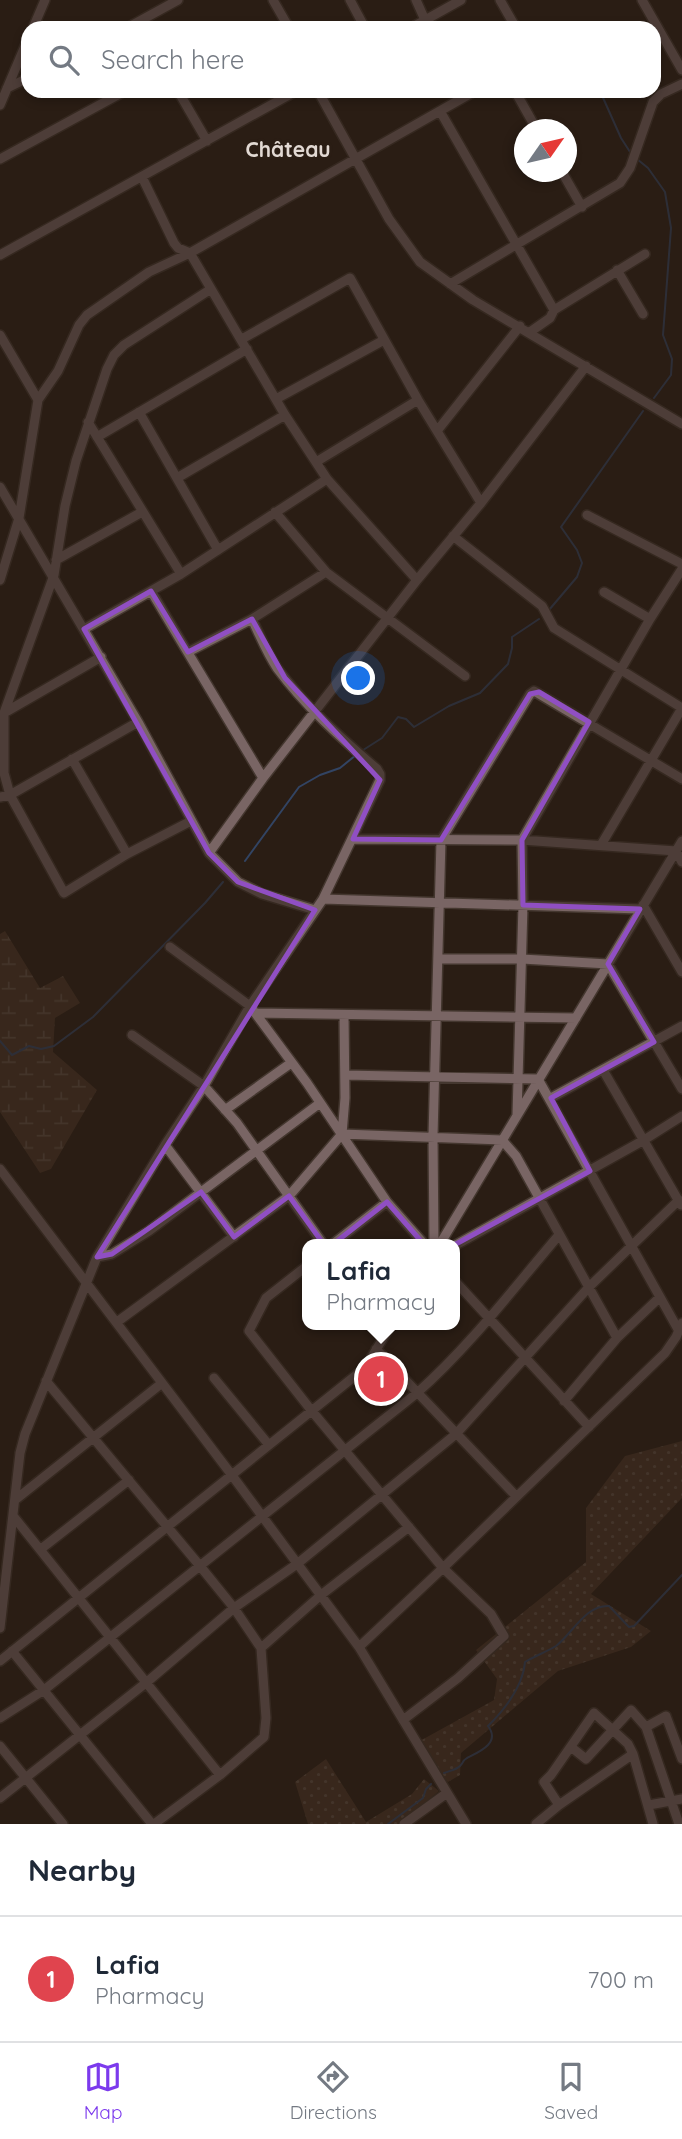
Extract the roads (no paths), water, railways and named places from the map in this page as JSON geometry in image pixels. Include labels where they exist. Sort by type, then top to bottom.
[{"type":"street","points":[[36,21],[45,0]]},
{"type":"street","points":[[147,21],[178,0]]},
{"type":"street","points":[[273,0],[285,21]]},
{"type":"street","points":[[349,0],[361,21]]},
{"type":"street","points":[[416,0],[425,20],[461,0]]},
{"type":"street","points":[[500,0],[512,21]]},
{"type":"street","points":[[642,0],[654,21]]},
{"type":"street","points":[[661,33],[682,70]]},
{"type":"street","points":[[0,105],[21,56]]},
{"type":"street","points":[[8,88],[21,82]]},
{"type":"street","points":[[661,94],[682,84]]},
{"type":"street","points":[[0,159],[112,98]]},
{"type":"street","points":[[182,98],[207,141]]},
{"type":"street","points":[[0,255],[284,98]]},
{"type":"street","points":[[322,98],[410,251],[420,262],[450,284],[682,424]]},
{"type":"street","points":[[0,580],[19,518],[38,400],[58,371],[79,325],[87,315],[149,272],[190,253],[463,98]]},
{"type":"street","points":[[519,98],[531,119]]},
{"type":"street","points":[[450,284],[612,189],[626,177],[653,102],[657,98]]},
{"type":"street","points":[[440,111],[554,310]]},
{"type":"street","points":[[142,177],[174,243],[178,248],[190,253],[285,415],[327,479],[417,580]]},
{"type":"street","points":[[568,182],[582,207]]},
{"type":"street","points":[[530,332],[550,318],[554,310],[645,254]]},
{"type":"street","points":[[617,270],[643,314]]},
{"type":"street","points":[[242,339],[351,278],[418,400],[481,503]]},
{"type":"street","points":[[191,821],[127,854],[64,893],[5,796],[4,713],[54,575],[65,506],[88,422],[114,355],[139,334],[211,289]]},
{"type":"street","points":[[437,431],[520,326]]},
{"type":"street","points":[[0,335],[38,400]]},
{"type":"street","points":[[276,399],[384,340]]},
{"type":"street","points":[[97,438],[247,349]]},
{"type":"street","points":[[209,853],[263,778],[586,366]]},
{"type":"street","points":[[316,462],[418,400]]},
{"type":"street","points":[[139,412],[218,550]]},
{"type":"street","points":[[177,478],[285,415]]},
{"type":"street","points":[[88,422],[181,574]]},
{"type":"street","points":[[84,629],[181,574],[327,479]]},
{"type":"street","points":[[0,487],[101,657],[209,853],[239,882],[262,894],[314,910]]},
{"type":"street","points":[[56,559],[142,512]]},
{"type":"street","points":[[275,512],[326,572],[465,676]]},
{"type":"street","points":[[517,1115],[523,905],[522,840],[682,566],[587,515]]},
{"type":"street","points":[[453,536],[542,606],[554,628],[682,708],[601,845]]},
{"type":"street","points":[[188,652],[252,619],[326,572]]},
{"type":"street","points":[[151,591],[263,778]]},
{"type":"street","points":[[604,592],[650,619]]},
{"type":"street","points":[[0,1628],[24,1434],[97,1257],[165,1145],[323,899],[380,780],[377,769],[315,712],[276,666],[252,619]]},
{"type":"street","points":[[4,713],[101,657]]},
{"type":"street","points":[[434,1239],[433,1136],[441,840],[534,691],[682,779]]},
{"type":"street","points":[[5,796],[138,722]]},
{"type":"street","points":[[72,759],[127,854]]},
{"type":"street","points":[[353,839],[522,840],[676,852]]},
{"type":"street","points":[[443,1239],[682,841]]},
{"type":"street","points":[[676,852],[682,862]]},
{"type":"street","points":[[323,899],[642,907]]},
{"type":"street","points":[[642,907],[682,972]]},
{"type":"street","points":[[170,947],[253,1010],[387,1202],[420,1239]]},
{"type":"street","points":[[438,959],[522,959],[608,964]]},
{"type":"street","points":[[608,964],[682,1089]]},
{"type":"street","points":[[253,1010],[344,1015],[576,1017]]},
{"type":"street","points":[[117,1322],[289,1196],[342,1134],[344,1015]]},
{"type":"street","points":[[551,1098],[682,1026]]},
{"type":"street","points":[[132,1035],[204,1086],[257,1151],[319,1239]]},
{"type":"street","points":[[225,1110],[291,1063]]},
{"type":"street","points":[[0,1798],[147,1682],[234,1608],[298,1564],[456,1434],[589,1287],[680,1203],[603,1070]]},
{"type":"street","points":[[345,1075],[538,1079]]},
{"type":"street","points":[[359,1647],[665,1353],[680,1333],[538,1079]]},
{"type":"street","points":[[97,1257],[112,1254],[149,1231],[320,1103]]},
{"type":"street","points":[[460,1243],[590,1171],[682,1116]]},
{"type":"street","points":[[342,1134],[502,1140],[516,1156],[617,1338]]},
{"type":"street","points":[[165,1145],[234,1237]]},
{"type":"street","points":[[0,1169],[359,1647],[466,1824]]},
{"type":"street","points":[[339,1239],[387,1202]]},
{"type":"street","points":[[0,1718],[44,1690],[417,1393],[450,1363],[559,1235]]},
{"type":"street","points":[[302,1269],[266,1298],[249,1331],[443,1568],[491,1614],[504,1636],[457,1678],[403,1720]]},
{"type":"street","points":[[460,1287],[589,1427]]},
{"type":"street","points":[[564,1401],[617,1338],[660,1297]]},
{"type":"street","points":[[0,1661],[365,1367],[388,1330]]},
{"type":"street","points":[[376,1349],[516,1496]]},
{"type":"street","points":[[215,1378],[269,1445]]},
{"type":"street","points":[[12,1651],[153,1824],[264,1737],[266,1718],[261,1648],[234,1608],[46,1381]]},
{"type":"street","points":[[15,1500],[162,1383]]},
{"type":"street","points":[[41,1549],[129,1480]]},
{"type":"street","points":[[14,1517],[220,1774]]},
{"type":"street","points":[[261,1648],[321,1595],[409,1527]]},
{"type":"street","points":[[570,1747],[586,1759],[631,1710],[646,1727],[677,1800],[679,1824]]},
{"type":"street","points":[[559,1805],[544,1782],[594,1713],[628,1744],[653,1824]]},
{"type":"street","points":[[646,1727],[666,1716],[682,1759]]},
{"type":"street","points":[[0,1746],[63,1824]]},
{"type":"street","points":[[537,1824],[559,1805],[633,1754]]},
{"type":"street","points":[[404,1824],[447,1793]]},
{"type":"street","points":[[649,1805],[677,1800]]},
{"type":"waterway","points":[[603,98],[621,138],[632,155]]},
{"type":"waterway","points":[[637,159],[648,168],[665,192],[671,228],[663,335],[672,359],[671,375],[654,398]]},
{"type":"waterway","points":[[549,610],[577,577],[582,563],[577,550],[561,527],[643,411]]},
{"type":"waterway","points":[[360,752],[382,738],[398,717],[406,719],[414,727],[449,706],[480,693],[508,664],[512,637],[539,619]]},
{"type":"waterway","points":[[245,861],[299,787],[340,768],[356,755]]},
{"type":"waterway","points":[[0,1041],[12,1055],[29,1046],[41,1049],[54,1046],[93,1017],[223,882]]},
{"type":"waterway","points":[[444,1773],[458,1767],[490,1742],[492,1737],[488,1726],[512,1697],[521,1680],[525,1662],[556,1646],[586,1615],[601,1607],[609,1606],[629,1627],[634,1626],[682,1575]]},
{"type":"waterway","points":[[388,1824],[423,1798],[431,1784]]},
{"type":"place","name":"Lafia","points":[[381,1379]]},
{"type":"district","name":"Château","points":[[288,149]]}]
